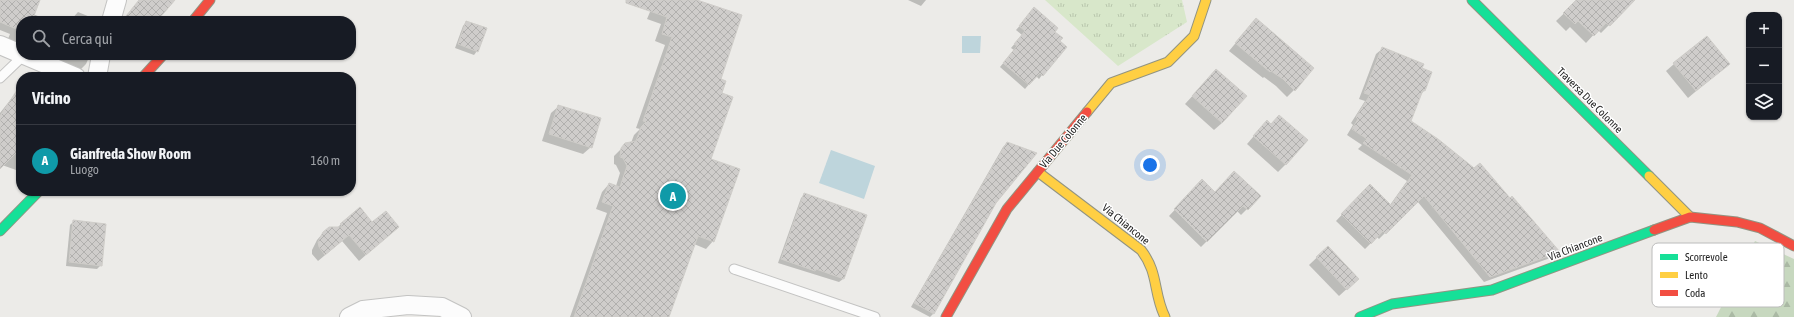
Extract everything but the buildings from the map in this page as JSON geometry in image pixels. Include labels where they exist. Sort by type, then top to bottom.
[{"type":"street","points":[[112,16],[117,0]]},
{"type":"street","points":[[198,16],[210,0]]},
{"type":"street","name":"Via Due Colonne","points":[[946,317],[1006,209],[1111,83],[1168,62],[1194,36],[1206,0]]},
{"type":"street","name":"Traversa Due Colonne","points":[[1472,0],[1690,217]]},
{"type":"street","points":[[0,45],[16,52]]},
{"type":"street","points":[[35,60],[64,72]]},
{"type":"street","points":[[98,72],[100,60]]},
{"type":"street","points":[[148,72],[158,60]]},
{"type":"street","name":"Via Chiancone","points":[[1038,172],[1141,250],[1150,261],[1156,282],[1160,309],[1165,317]]},
{"type":"street","points":[[0,231],[34,196]]},
{"type":"street","name":"Via Chiancone","points":[[1360,317],[1392,304],[1492,290],[1690,217],[1737,222],[1760,228],[1794,246]]},
{"type":"street","points":[[350,317],[363,310],[408,305],[442,307],[462,317]]},
{"type":"lane","points":[[0,78],[18,60]]},
{"type":"lane","points":[[734,269],[875,317]]},
{"type":"green space","points":[[1045,0],[1182,0],[1187,22],[1118,66]]},
{"type":"green space","points":[[1784,254],[1794,259],[1794,317],[1716,317],[1721,307],[1784,307]]},
{"type":"water","points":[[962,36],[981,36],[980,53],[962,53]]},
{"type":"water","points":[[831,150],[875,166],[864,199],[819,183]]},
{"type":"traffic: fast","points":[[1472,0],[1649,176]]},
{"type":"traffic: fast","points":[[0,231],[34,196]]},
{"type":"traffic: fast","points":[[1360,317],[1392,304],[1492,290],[1654,230]]},
{"type":"traffic: slow","points":[[1087,112],[1111,83],[1168,62],[1194,36],[1206,0]]},
{"type":"traffic: slow","points":[[1038,172],[1141,250],[1151,267],[1161,308],[1165,317]]},
{"type":"traffic: slow","points":[[1649,176],[1690,217]]},
{"type":"traffic: jam","points":[[197,16],[210,0]]},
{"type":"traffic: jam","points":[[148,72],[158,60]]},
{"type":"traffic: jam","points":[[946,317],[1007,209],[1087,112]]},
{"type":"traffic: jam","points":[[1654,230],[1690,217],[1737,222],[1760,228],[1794,246]]},
{"type":"place","name":"Gianfreda Show Room","points":[[673,196]]}]
